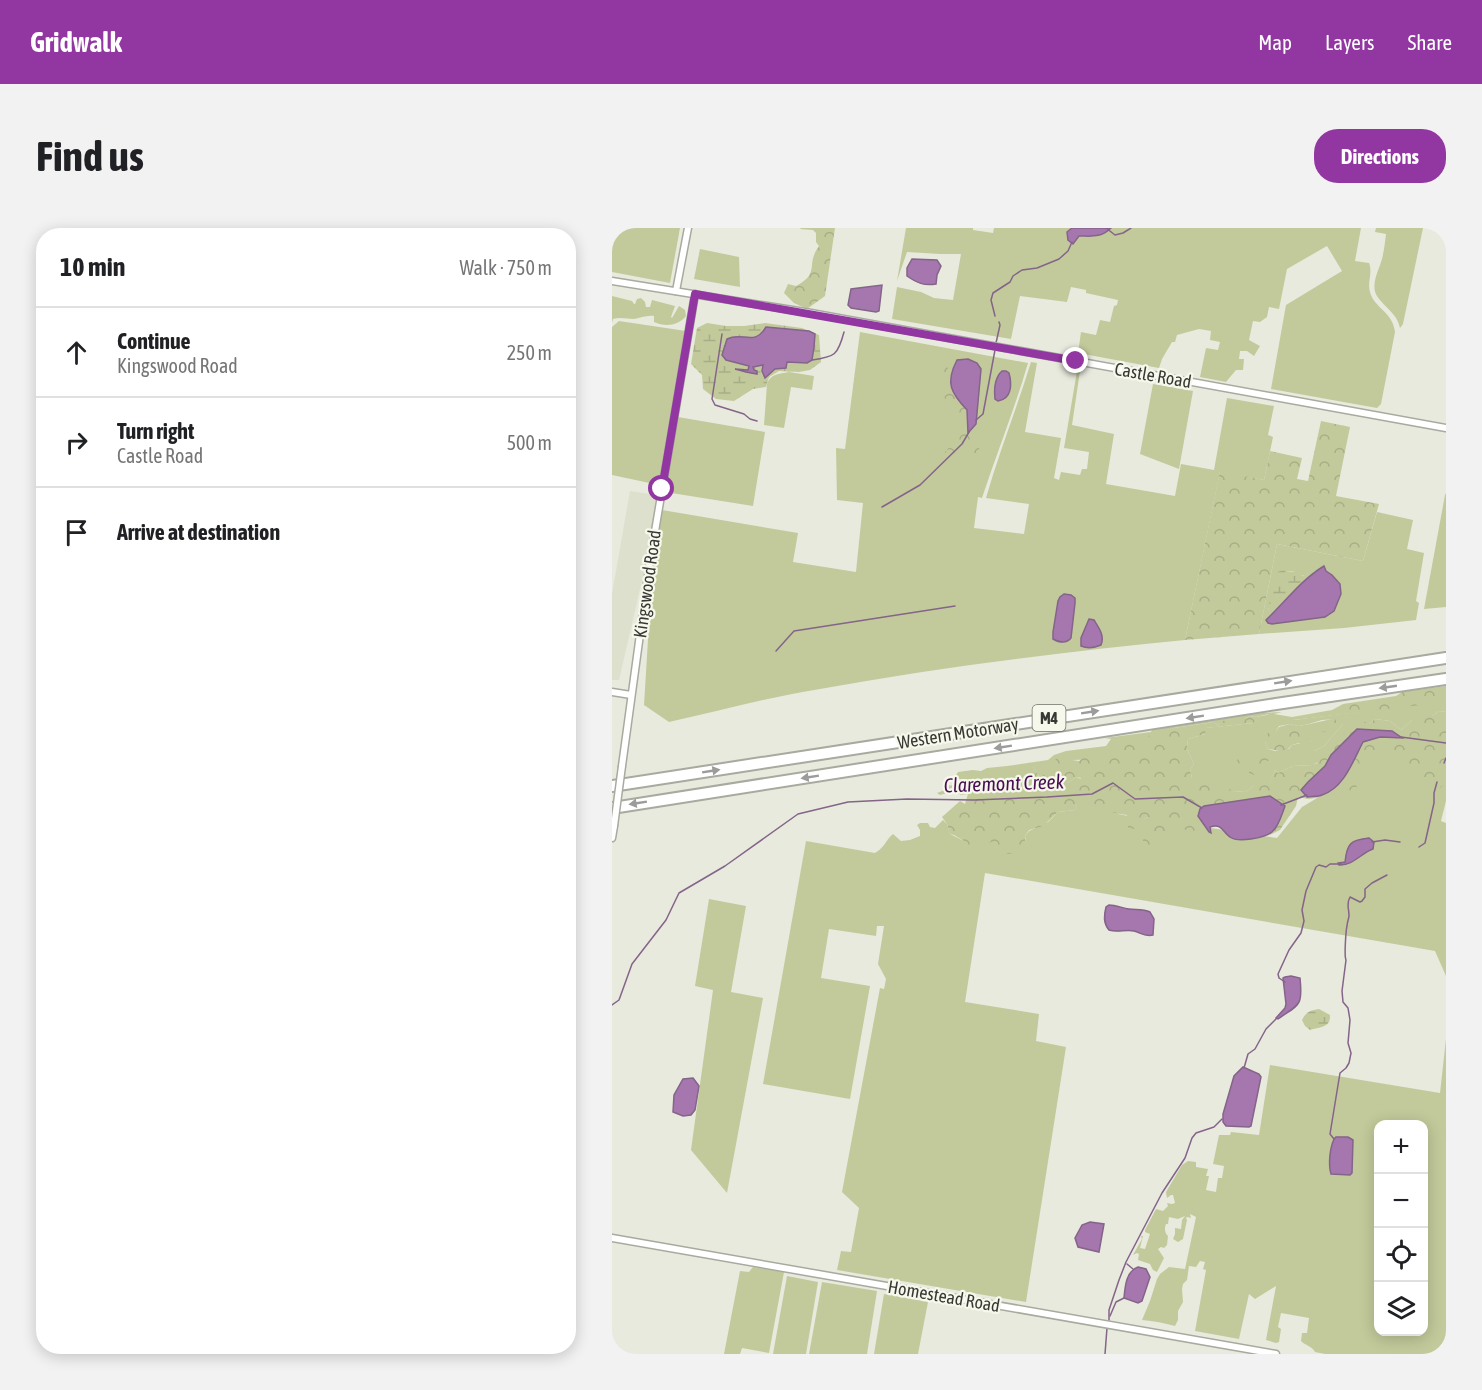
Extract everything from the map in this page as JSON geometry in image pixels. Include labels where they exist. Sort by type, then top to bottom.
[{"type":"highway","name":"Western Motorway","points":[[612,786],[1446,658]]},
{"type":"highway","name":"Western Motorway","points":[[612,808],[1446,679]]},
{"type":"street","points":[[676,291],[688,228]]},
{"type":"street","name":"Castle Road","points":[[612,281],[811,313],[1446,428]]},
{"type":"street","name":"Kingswood Road","points":[[612,838],[652,551],[695,294]]},
{"type":"street","points":[[612,692],[632,695]]},
{"type":"street","name":"Homestead Road","points":[[612,1238],[1275,1354]]},
{"type":"shaded area","points":[[1072,228],[1111,228],[1100,235],[1079,236],[1073,244],[1068,240],[1067,232]]},
{"type":"shaded area","points":[[912,259],[937,260],[941,266],[936,284],[928,285],[907,276],[907,268]]},
{"type":"shaded area","points":[[882,285],[879,311],[851,308],[848,305],[851,289]]},
{"type":"shaded area","points":[[766,327],[809,331],[815,334],[812,360],[807,363],[787,362],[786,368],[775,369],[765,378],[762,371],[763,365],[753,367],[757,374],[735,369],[748,370],[749,366],[726,360],[722,355],[727,339],[757,336]]},
{"type":"shaded area","points":[[968,359],[977,363],[981,369],[976,424],[968,433],[967,410],[954,393],[951,375],[957,360]]},
{"type":"shaded area","points":[[1002,371],[1009,373],[1011,386],[1006,397],[998,401],[995,399],[995,384]]},
{"type":"shaded area","points":[[630,491],[657,495],[643,576],[619,680],[612,680],[612,594]]},
{"type":"shaded area","points":[[1324,566],[1326,571],[1340,584],[1341,594],[1334,611],[1325,617],[1268,623],[1266,620],[1308,578]]},
{"type":"shaded area","points":[[1064,594],[1075,598],[1075,603],[1071,638],[1063,642],[1053,639],[1053,632],[1058,601]]},
{"type":"shaded area","points":[[1089,619],[1094,620],[1102,638],[1101,645],[1086,648],[1081,646],[1081,638]]},
{"type":"shaded area","points":[[1357,729],[1392,731],[1402,738],[1380,737],[1363,742],[1347,773],[1336,786],[1320,796],[1307,797],[1301,790]]},
{"type":"shaded area","points":[[1270,796],[1285,806],[1272,832],[1257,838],[1234,839],[1217,826],[1210,827],[1211,833],[1198,816],[1200,809],[1204,806]]},
{"type":"shaded area","points":[[1369,838],[1374,842],[1373,849],[1349,863],[1339,865],[1338,863],[1345,862],[1347,851],[1354,841]]},
{"type":"shaded area","points":[[1109,905],[1150,912],[1154,919],[1153,935],[1134,931],[1109,930],[1104,916],[1106,907]]},
{"type":"shaded area","points":[[1291,976],[1300,978],[1300,1000],[1295,1007],[1278,1019],[1276,1018],[1286,1004],[1283,978]]},
{"type":"shaded area","points":[[1243,1067],[1261,1077],[1251,1126],[1226,1126],[1223,1122],[1223,1114],[1234,1076]]},
{"type":"shaded area","points":[[693,1078],[699,1086],[695,1110],[691,1115],[683,1116],[673,1112],[674,1095],[683,1079]]},
{"type":"shaded area","points":[[1336,1137],[1348,1137],[1353,1140],[1352,1173],[1350,1175],[1331,1174],[1331,1151]]},
{"type":"shaded area","points":[[1090,1222],[1104,1224],[1099,1252],[1078,1247],[1075,1238],[1082,1225]]},
{"type":"shaded area","points":[[1138,1267],[1146,1269],[1150,1277],[1142,1301],[1138,1303],[1124,1298],[1129,1276]]},
{"type":"green space","points":[[614,228],[680,228],[670,283],[612,272]]},
{"type":"green space","points":[[801,228],[835,228],[825,296],[807,309],[794,303],[784,293],[788,284],[796,286],[811,273],[813,258],[819,246],[813,230]]},
{"type":"green space","points":[[906,228],[973,228],[973,230],[993,233],[994,228],[1072,228],[1067,232],[1068,240],[1073,243],[1079,236],[1091,236],[1098,228],[1361,228],[1355,261],[1369,263],[1370,292],[1375,302],[1391,320],[1395,332],[1381,404],[1377,408],[1271,389],[1286,305],[1342,271],[1327,246],[1287,269],[1279,309],[1269,307],[1267,317],[1260,322],[1253,321],[1249,340],[1260,346],[1254,356],[1247,351],[1240,351],[1239,359],[1244,359],[1243,370],[1236,370],[1226,382],[1200,377],[1206,348],[1218,350],[1220,342],[1210,340],[1211,331],[1199,329],[1177,335],[1159,368],[1078,353],[1081,332],[1096,335],[1100,320],[1110,322],[1118,300],[1071,287],[1067,302],[1020,296],[1011,339],[892,319],[897,287],[921,292],[934,298],[953,300],[961,254],[907,252],[897,281]]},
{"type":"green space","points":[[1376,228],[1423,228],[1403,324],[1400,328],[1396,318],[1375,292],[1374,287],[1386,234],[1375,232]]},
{"type":"green space","points":[[700,249],[739,257],[740,287],[694,279]]},
{"type":"green space","points":[[612,296],[632,301],[634,304],[637,299],[641,298],[646,307],[650,307],[652,300],[675,306],[672,318],[679,306],[685,310],[686,316],[671,325],[654,322],[654,316],[634,319],[616,318],[612,323]]},
{"type":"green space","points":[[619,321],[686,331],[659,485],[612,475],[612,327]]},
{"type":"green space","points":[[707,323],[744,326],[765,323],[802,328],[819,335],[821,362],[810,370],[779,371],[769,377],[766,387],[753,389],[734,401],[716,399],[703,389],[702,375],[691,364],[697,328]]},
{"type":"green space","points":[[860,332],[1028,363],[982,498],[978,497],[974,528],[1024,534],[1029,504],[986,498],[1031,362],[1037,363],[1025,432],[1061,438],[1054,478],[1059,480],[1061,472],[1080,475],[1082,469],[1087,469],[1089,452],[1064,448],[1077,371],[1080,371],[1072,425],[1114,434],[1106,484],[1175,496],[1181,464],[1214,470],[1227,398],[1274,406],[1268,435],[1273,437],[1264,480],[1220,472],[1185,640],[1048,655],[865,681],[782,696],[669,722],[644,705],[653,558],[662,510],[798,533],[793,562],[856,572],[863,503],[837,500],[836,448],[845,449]]},
{"type":"green space","points":[[946,364],[968,409],[967,417],[953,409],[943,395],[939,378]]},
{"type":"green space","points":[[789,372],[814,376],[812,390],[791,387],[784,428],[764,425],[768,381],[775,375]]},
{"type":"green space","points":[[1153,384],[1193,391],[1179,469],[1140,454]]},
{"type":"green space","points":[[678,417],[765,432],[753,506],[665,492]]},
{"type":"green space","points":[[1321,421],[1350,427],[1336,496],[1379,504],[1363,561],[1277,544],[1259,634],[1185,640],[1220,471],[1264,480],[1270,451],[1302,458],[1297,479],[1308,481]]},
{"type":"green space","points":[[961,426],[979,428],[982,440],[978,452],[959,461],[948,461],[945,452]]},
{"type":"green space","points":[[1446,493],[1446,607],[1424,609],[1445,495]]},
{"type":"green space","points":[[1377,512],[1413,520],[1407,549],[1424,553],[1416,601],[1419,603],[1416,620],[1259,634],[1277,544],[1363,561]],"holes":[[[1293,571],[1305,576],[1315,571],[1326,572],[1335,579],[1341,594],[1334,611],[1266,620],[1272,615],[1268,610],[1271,603],[1272,583],[1286,572]]]},
{"type":"green space","points":[[1284,570],[1286,572],[1298,571],[1304,576],[1313,573],[1272,615],[1268,611],[1272,580],[1274,575]]},
{"type":"green space","points":[[1446,686],[1446,702],[1293,720],[1292,717],[1332,710],[1343,704],[1396,696],[1402,692]]},
{"type":"green space","points":[[1446,702],[1446,712],[1439,711],[1432,716],[1412,720],[1401,730],[1390,721],[1375,719],[1369,724],[1343,724],[1324,746],[1314,751],[1318,762],[1313,765],[1293,766],[1278,773],[1275,770],[1269,784],[1253,786],[1246,792],[1231,791],[1192,778],[1190,770],[1194,764],[1187,749],[1188,739],[1205,734],[1205,728],[1253,723],[1269,714],[1249,716],[1246,719],[1231,719],[1217,725],[1214,722],[1174,728],[1141,743],[1104,754],[1110,754],[1110,759],[1072,760],[1067,783],[1076,777],[1081,779],[1113,813],[1277,838],[1302,807],[1339,785],[1363,742],[1446,760],[1446,801],[1441,821],[1446,823],[1446,976],[1435,951],[985,873],[965,1002],[1039,1014],[1036,1041],[1066,1047],[1026,1302],[837,1270],[841,1251],[851,1252],[859,1208],[842,1192],[880,988],[884,989],[886,979],[878,964],[884,926],[877,926],[876,936],[829,929],[821,978],[870,986],[850,1099],[763,1084],[806,841],[875,853],[893,834],[901,841],[910,840],[920,836],[917,825],[920,823],[928,823],[930,827],[935,828],[943,820],[950,834],[964,841],[1026,841],[1025,836],[1029,831],[1048,822],[1058,812],[1075,810],[1077,804],[1062,791],[1051,788],[1033,767],[1026,777],[1031,778],[1033,783],[1017,792],[995,795],[987,787],[980,785],[970,787],[967,794],[961,795],[955,791],[940,795],[937,793],[945,790],[947,786],[965,785],[956,775],[958,772],[981,771],[987,768],[1048,760],[1066,751],[1106,746],[1111,739],[1105,738],[1261,713],[1282,712],[1274,714],[1292,717],[1294,720]],"holes":[[[1336,719],[1336,722],[1315,735],[1311,741],[1292,745],[1289,749],[1275,751],[1268,749],[1265,742],[1270,731],[1276,731],[1279,726],[1290,724],[1298,726]]]},
{"type":"green space","points":[[1439,711],[1446,712],[1446,783],[1439,789],[1425,791],[1415,782],[1412,770],[1391,763],[1391,753],[1373,751],[1362,755],[1364,761],[1352,779],[1357,786],[1354,790],[1344,791],[1333,799],[1298,797],[1296,806],[1280,830],[1270,835],[1268,827],[1206,825],[1202,830],[1189,831],[1180,828],[1176,834],[1168,834],[1169,846],[1164,850],[1161,846],[1149,850],[1143,847],[1143,838],[1152,820],[1148,817],[1144,819],[1143,826],[1139,830],[1128,828],[1127,815],[1113,813],[1084,799],[1077,786],[1081,778],[1076,777],[1067,783],[1057,782],[1054,773],[1053,762],[1058,757],[1067,755],[1072,760],[1079,761],[1092,751],[1101,751],[1095,759],[1110,759],[1109,755],[1103,754],[1106,748],[1117,740],[1141,743],[1142,738],[1174,728],[1214,722],[1217,725],[1221,723],[1219,722],[1231,719],[1246,719],[1249,716],[1272,714],[1253,723],[1206,728],[1205,734],[1188,739],[1187,749],[1194,764],[1190,770],[1192,778],[1201,775],[1213,780],[1215,785],[1222,782],[1232,791],[1246,792],[1256,781],[1269,783],[1275,770],[1278,773],[1293,766],[1318,763],[1311,758],[1314,751],[1324,746],[1343,724],[1352,724],[1359,719],[1369,724],[1375,719],[1390,721],[1401,730],[1424,712],[1432,716]]},
{"type":"green space","points":[[1336,718],[1338,725],[1330,732],[1321,732],[1310,742],[1292,745],[1285,752],[1268,749],[1265,742],[1265,736],[1279,727],[1290,724],[1305,725]]},
{"type":"green space","points":[[1256,750],[1258,755],[1265,750],[1271,753],[1271,758],[1264,761],[1254,775],[1237,761],[1242,751],[1248,754]]},
{"type":"green space","points":[[1030,767],[1033,767],[1039,776],[1047,774],[1054,781],[1052,788],[1060,791],[1069,786],[1075,789],[1080,796],[1075,810],[1058,812],[1043,826],[1029,830],[1025,836],[1026,846],[1016,853],[1006,854],[1004,851],[1006,849],[993,845],[990,841],[988,848],[972,850],[964,845],[964,841],[950,834],[942,817],[960,801],[965,804],[970,787],[980,784],[993,785],[992,792],[995,795],[1004,787],[1017,792],[1024,786],[1032,786],[1033,783],[1028,781],[1030,778],[1025,777]]},
{"type":"green space","points":[[709,899],[746,906],[731,992],[763,998],[727,1193],[691,1150],[713,990],[695,986]]},
{"type":"green space","points":[[1319,1009],[1330,1015],[1329,1022],[1310,1030],[1302,1020],[1309,1012]]},
{"type":"green space","points":[[1446,1039],[1446,1354],[1325,1354],[1315,1352],[1301,1341],[1302,1333],[1307,1333],[1309,1318],[1281,1313],[1278,1327],[1281,1329],[1279,1342],[1266,1340],[1276,1286],[1255,1299],[1249,1294],[1239,1339],[1195,1331],[1206,1270],[1203,1269],[1205,1262],[1200,1261],[1196,1267],[1189,1266],[1187,1280],[1182,1289],[1183,1302],[1178,1311],[1175,1326],[1142,1320],[1160,1274],[1169,1267],[1185,1269],[1196,1217],[1190,1214],[1191,1218],[1186,1218],[1183,1239],[1178,1242],[1173,1239],[1175,1228],[1181,1229],[1185,1216],[1178,1219],[1169,1217],[1165,1228],[1168,1236],[1167,1245],[1158,1249],[1164,1258],[1157,1272],[1150,1264],[1138,1260],[1139,1254],[1133,1255],[1142,1239],[1141,1236],[1143,1236],[1140,1248],[1145,1249],[1150,1234],[1145,1230],[1156,1209],[1163,1211],[1168,1206],[1167,1203],[1175,1203],[1173,1195],[1167,1198],[1166,1192],[1182,1165],[1188,1161],[1196,1162],[1196,1167],[1208,1169],[1206,1190],[1216,1192],[1218,1178],[1222,1178],[1224,1166],[1213,1164],[1219,1135],[1230,1135],[1231,1132],[1259,1135],[1270,1065],[1440,1093]]},
{"type":"green space","points":[[753,1267],[784,1272],[769,1353],[742,1348],[740,1354],[724,1354],[740,1271],[749,1272]]},
{"type":"green space","points":[[787,1276],[818,1282],[806,1354],[773,1354]]},
{"type":"green space","points":[[822,1282],[877,1291],[867,1354],[809,1354]]},
{"type":"green space","points":[[884,1294],[928,1302],[918,1354],[874,1354]]},
{"type":"waterway","points":[[1106,228],[1115,235],[1131,228]]},
{"type":"waterway","points":[[995,316],[991,300],[993,293],[1010,282],[1013,276],[1022,270],[1037,268],[1059,259],[1068,251],[1072,242]]},
{"type":"waterway","points":[[996,343],[999,322]]},
{"type":"waterway","points":[[812,360],[834,354],[840,346],[844,332]]},
{"type":"waterway","points":[[722,334],[712,399],[715,405],[744,414],[757,421]]},
{"type":"waterway","points":[[976,420],[983,414],[995,350]]},
{"type":"waterway","points":[[882,507],[920,485],[962,444],[969,432]]},
{"type":"waterway","points":[[776,651],[794,631],[955,606]]},
{"type":"waterway","name":"Claremont Creek","points":[[1401,737],[1446,743]]},
{"type":"waterway","points":[[1444,763],[1446,758]]},
{"type":"waterway","points":[[1419,847],[1425,843],[1437,782]]},
{"type":"waterway","name":"Claremont Creek","points":[[612,1005],[619,1000],[632,964],[666,920],[679,893],[725,866],[798,814],[848,802],[907,799],[974,800],[1092,794],[1113,783],[1135,799],[1183,797],[1202,808]]},
{"type":"waterway","name":"Claremont Creek","points":[[1281,805],[1307,795]]},
{"type":"waterway","points":[[1372,842],[1385,840],[1400,842]]},
{"type":"waterway","points":[[1285,982],[1279,978],[1278,974],[1289,950],[1301,933],[1306,891],[1316,867],[1341,864]]},
{"type":"waterway","points":[[1334,1139],[1330,1134],[1340,1073],[1349,1063],[1351,1053],[1348,1043],[1350,1020],[1348,1008],[1343,1002],[1342,991],[1349,916],[1348,902],[1350,897],[1362,901],[1365,897],[1365,889],[1387,875]]},
{"type":"waterway","points":[[1244,1068],[1248,1054],[1255,1049],[1266,1029],[1276,1019]]},
{"type":"waterway","points":[[1109,1320],[1109,1310],[1126,1262],[1162,1193],[1185,1158],[1192,1138],[1196,1133],[1214,1127],[1222,1119]]},
{"type":"waterway","points":[[1127,1264],[1133,1269]]},
{"type":"waterway","points":[[1110,1316],[1116,1302],[1124,1298]]},
{"type":"waterway","points":[[1105,1354],[1107,1328]]},
{"type":"route","points":[[662,489],[695,294],[1076,361]]}]
